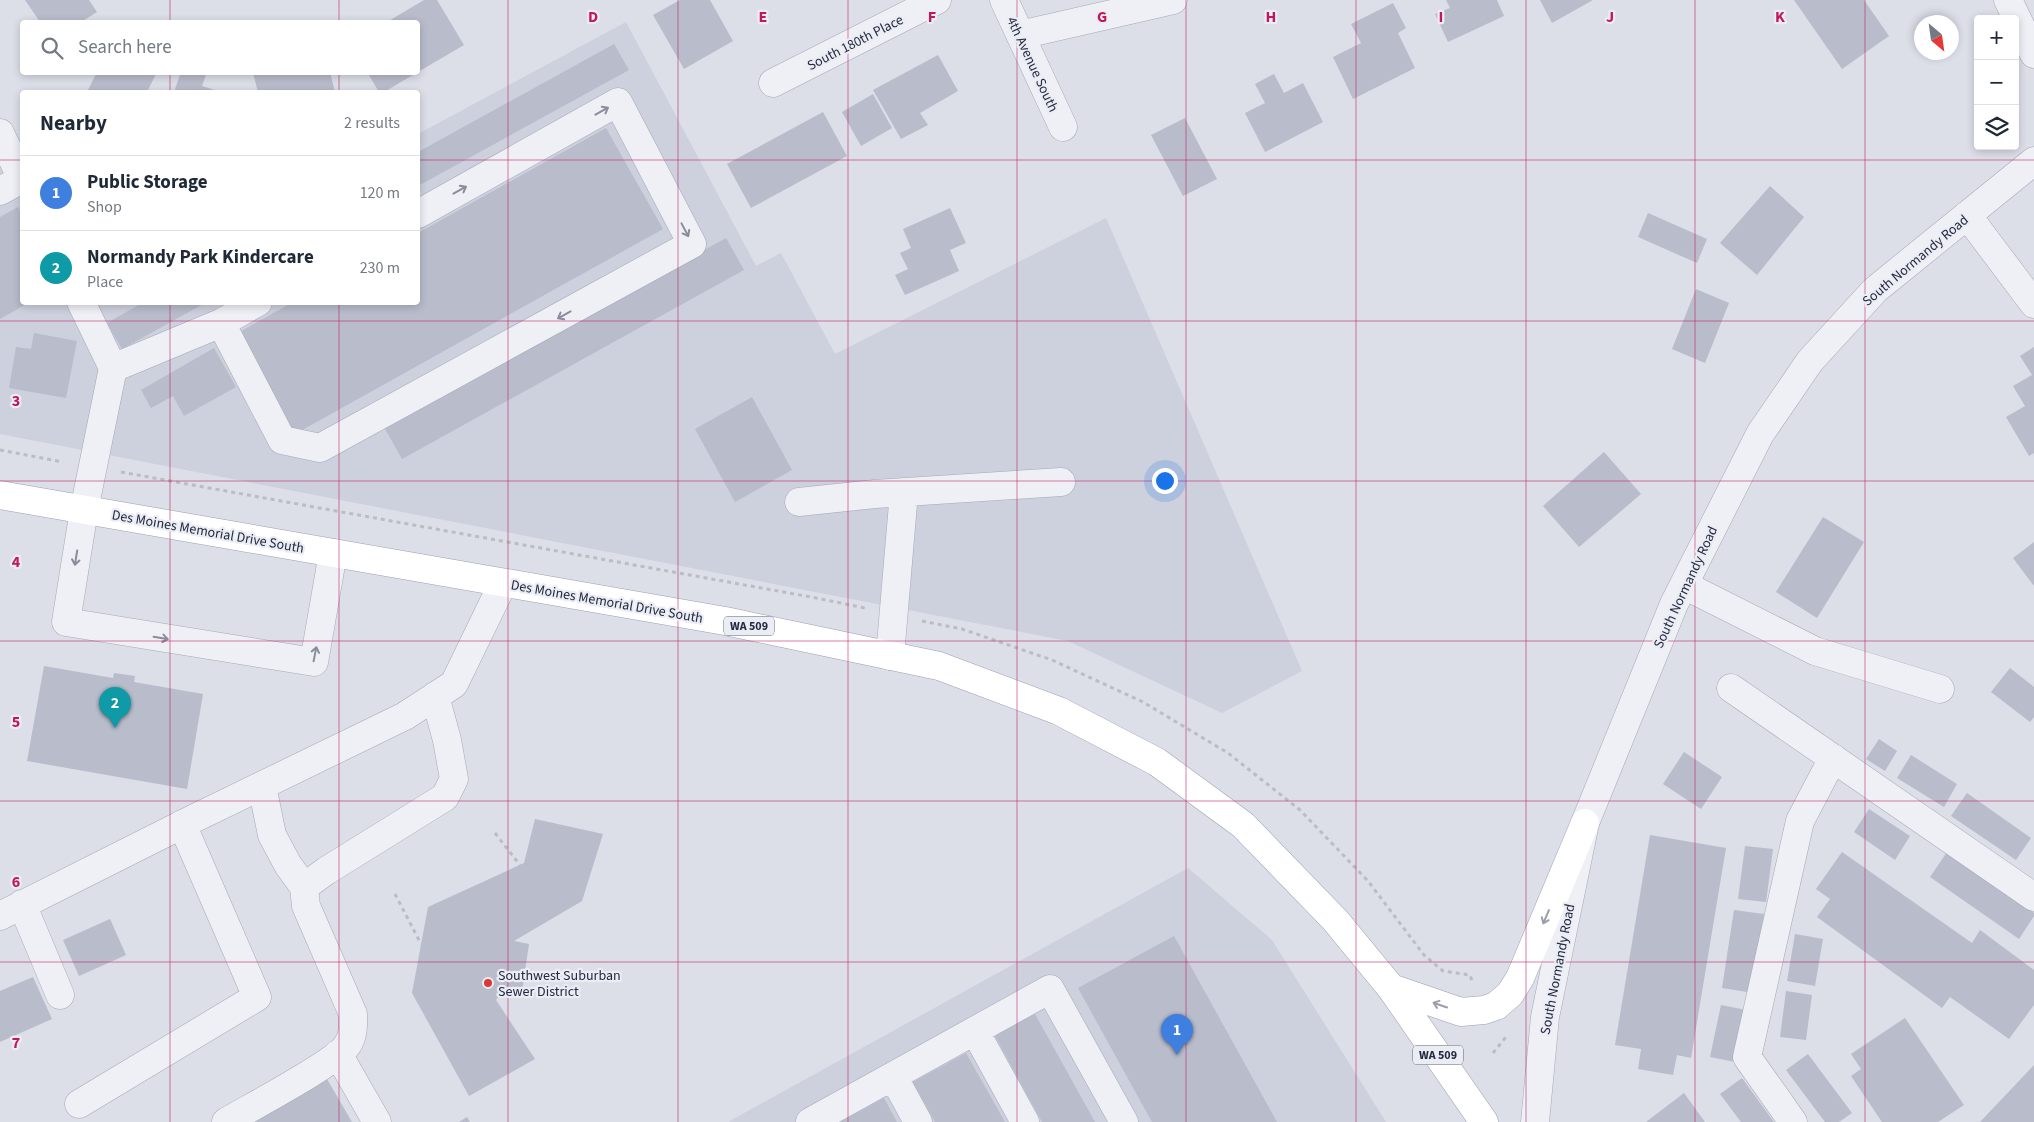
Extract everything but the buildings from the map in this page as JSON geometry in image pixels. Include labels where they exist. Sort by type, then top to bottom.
[{"type":"main road","name":"Des Moines Memorial Drive South","points":[[0,495],[725,621],[939,666],[1059,711],[1157,762],[1243,825],[1336,921],[1391,988],[1484,1122]]},
{"type":"main road","points":[[1391,988],[1461,1012],[1484,1010],[1496,1006],[1510,994],[1520,978],[1586,823]]},
{"type":"street","name":"South 180th Place","points":[[773,83],[936,0]]},
{"type":"street","name":"4th Avenue South","points":[[1004,0],[1063,127]]},
{"type":"street","points":[[1020,34],[1172,0]]},
{"type":"street","points":[[2008,0],[2034,54]]},
{"type":"street","points":[[221,323],[282,440],[320,448],[692,244],[618,102],[420,213]]},
{"type":"street","points":[[0,133],[20,175]]},
{"type":"street","name":"South Normandy Road","points":[[1535,1122],[1545,1017],[1586,823],[1670,613],[1760,434],[1810,361],[1875,290],[2034,161]]},
{"type":"street","points":[[0,191],[20,180]]},
{"type":"street","points":[[1968,215],[2034,304]]},
{"type":"street","points":[[82,305],[112,368],[84,510],[66,622],[314,662],[333,553]]},
{"type":"street","points":[[112,368],[221,323],[253,305]]},
{"type":"street","points":[[799,502],[904,492],[1061,482]]},
{"type":"street","points":[[890,656],[904,492]]},
{"type":"street","points":[[60,995],[11,910],[182,824],[405,716],[454,684],[503,583]]},
{"type":"street","points":[[1684,585],[1815,651],[1940,689]]},
{"type":"street","points":[[1731,688],[2034,897]]},
{"type":"street","points":[[304,887],[326,871],[445,797],[454,779],[447,740],[435,696]]},
{"type":"street","points":[[1793,1122],[1747,1057],[1800,821],[1833,758]]},
{"type":"street","points":[[226,1122],[329,1061],[347,1046],[354,1032],[353,1014],[306,906],[304,887],[288,865],[272,835],[265,809],[262,786]]},
{"type":"street","points":[[79,1104],[257,998],[182,824]]},
{"type":"street","points":[[810,1122],[1050,990],[1124,1122]]},
{"type":"street","points":[[975,1031],[1025,1122]]},
{"type":"street","points":[[338,1054],[376,1122]]},
{"type":"street","points":[[893,1076],[918,1122]]},
{"type":"path","points":[[495,834],[520,865]]},
{"type":"path","points":[[395,894],[421,944]]},
{"type":"path","points":[[1493,1053],[1506,1037]]},
{"type":"shaded area","points":[[626,22],[756,266],[781,253],[835,354],[1106,218],[1302,671],[1222,713],[1068,641],[0,434],[0,121],[20,164],[20,305],[88,305],[91,309],[98,305],[420,305],[420,133]]},
{"type":"shaded area","points":[[1188,868],[1272,940],[1386,1122],[728,1122]]},
{"type":"place","name":"Normandy Park Kindercare","points":[[115,728]]},
{"type":"place","name":"Southwest Suburban Sewer District","points":[[488,983]]},
{"type":"place","name":"Public Storage","points":[[1177,1055]]}]
